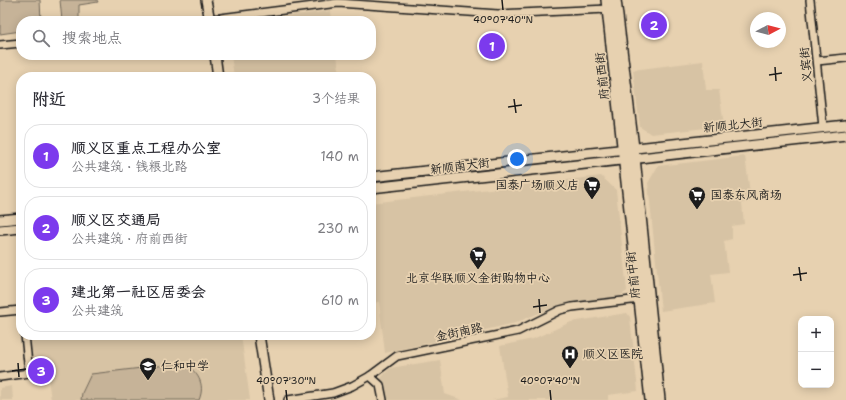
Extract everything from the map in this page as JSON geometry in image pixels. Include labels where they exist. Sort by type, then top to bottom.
[{"type":"main road","points":[[206,0],[211,16]]},
{"type":"main road","points":[[211,0],[212,16]]},
{"type":"main road","name":"府前西街","points":[[610,2],[628,153]]},
{"type":"main road","points":[[215,60],[217,72]]},
{"type":"main road","points":[[220,60],[221,72]]},
{"type":"main road","name":"新顺北大街","points":[[628,153],[846,124]]},
{"type":"main road","name":"新顺北大街","points":[[628,153],[846,135]]},
{"type":"main road","name":"新顺南大街","points":[[376,177],[628,153]]},
{"type":"main road","name":"新顺南大街","points":[[376,187],[628,153]]},
{"type":"main road","name":"府前中街","points":[[628,153],[640,300],[651,400]]},
{"type":"main road","name":"府前中街","points":[[628,153],[659,400]]},
{"type":"main road","points":[[0,220],[16,218]]},
{"type":"main road","points":[[0,230],[16,228]]},
{"type":"main road","points":[[255,340],[264,400]]},
{"type":"main road","points":[[260,340],[269,400]]},
{"type":"street","name":"义宾街","points":[[810,0],[823,127]]},
{"type":"street","points":[[242,16],[338,3],[498,14],[610,2]]},
{"type":"street","points":[[0,45],[16,43]]},
{"type":"street","points":[[817,61],[846,58]]},
{"type":"street","name":"金街南路","points":[[288,400],[333,393],[352,386],[370,376],[398,356],[518,331],[560,310],[572,307],[640,300]]},
{"type":"street","points":[[0,312],[16,310]]},
{"type":"street","points":[[0,377],[29,373],[26,340]]},
{"type":"street","points":[[370,376],[380,385],[383,400]]},
{"type":"shaded area","points":[[0,0],[40,0],[41,16],[16,16],[16,32],[0,34]]},
{"type":"shaded area","points":[[60,0],[97,0],[98,2],[79,5],[79,16],[62,16]]},
{"type":"shaded area","points":[[331,11],[332,16],[286,16]]},
{"type":"shaded area","points":[[232,60],[338,60],[339,72],[233,72]]},
{"type":"shaded area","points":[[703,61],[706,90],[719,90],[724,126],[651,134],[640,127],[633,70]]},
{"type":"shaded area","name":"国泰东风商场","points":[[745,156],[751,201],[742,203],[744,224],[732,226],[732,239],[724,241],[728,272],[711,274],[715,303],[661,311],[648,183],[658,166]]},
{"type":"shaded area","points":[[601,176],[616,190],[627,291],[620,296],[558,305],[515,323],[385,353],[379,302],[376,302],[376,202]]},
{"type":"shaded area","name":"顺义区医院","points":[[627,313],[630,317],[638,391],[608,395],[608,400],[492,400],[508,397],[500,346],[533,339],[571,322]]},
{"type":"shaded area","name":"仁和中学","points":[[28,340],[242,340],[250,400],[51,400],[46,363],[31,364]]},
{"type":"shaded area","points":[[440,360],[445,394],[462,400],[386,400],[381,378],[390,368]]},
{"type":"shaded area","points":[[184,363],[193,370],[199,378],[201,383],[201,394],[199,400],[81,400],[82,393],[91,374]]},
{"type":"shaded area","points":[[12,386],[13,400],[0,400],[0,388]]},
{"type":"place","name":"顺义区交通局","points":[[654,25]]},
{"type":"place","name":"顺义区重点工程办公室","points":[[492,46]]},
{"type":"place","name":"国泰广场顺义店","points":[[592,200]]},
{"type":"place","name":"国泰东风商场","points":[[697,210]]},
{"type":"place","name":"北京华联顺义金街购物中心","points":[[478,270]]},
{"type":"place","name":"顺义区医院","points":[[570,369]]},
{"type":"place","name":"建北第一社区居委会","points":[[41,371]]},
{"type":"place","name":"仁和中学","points":[[148,381]]}]
